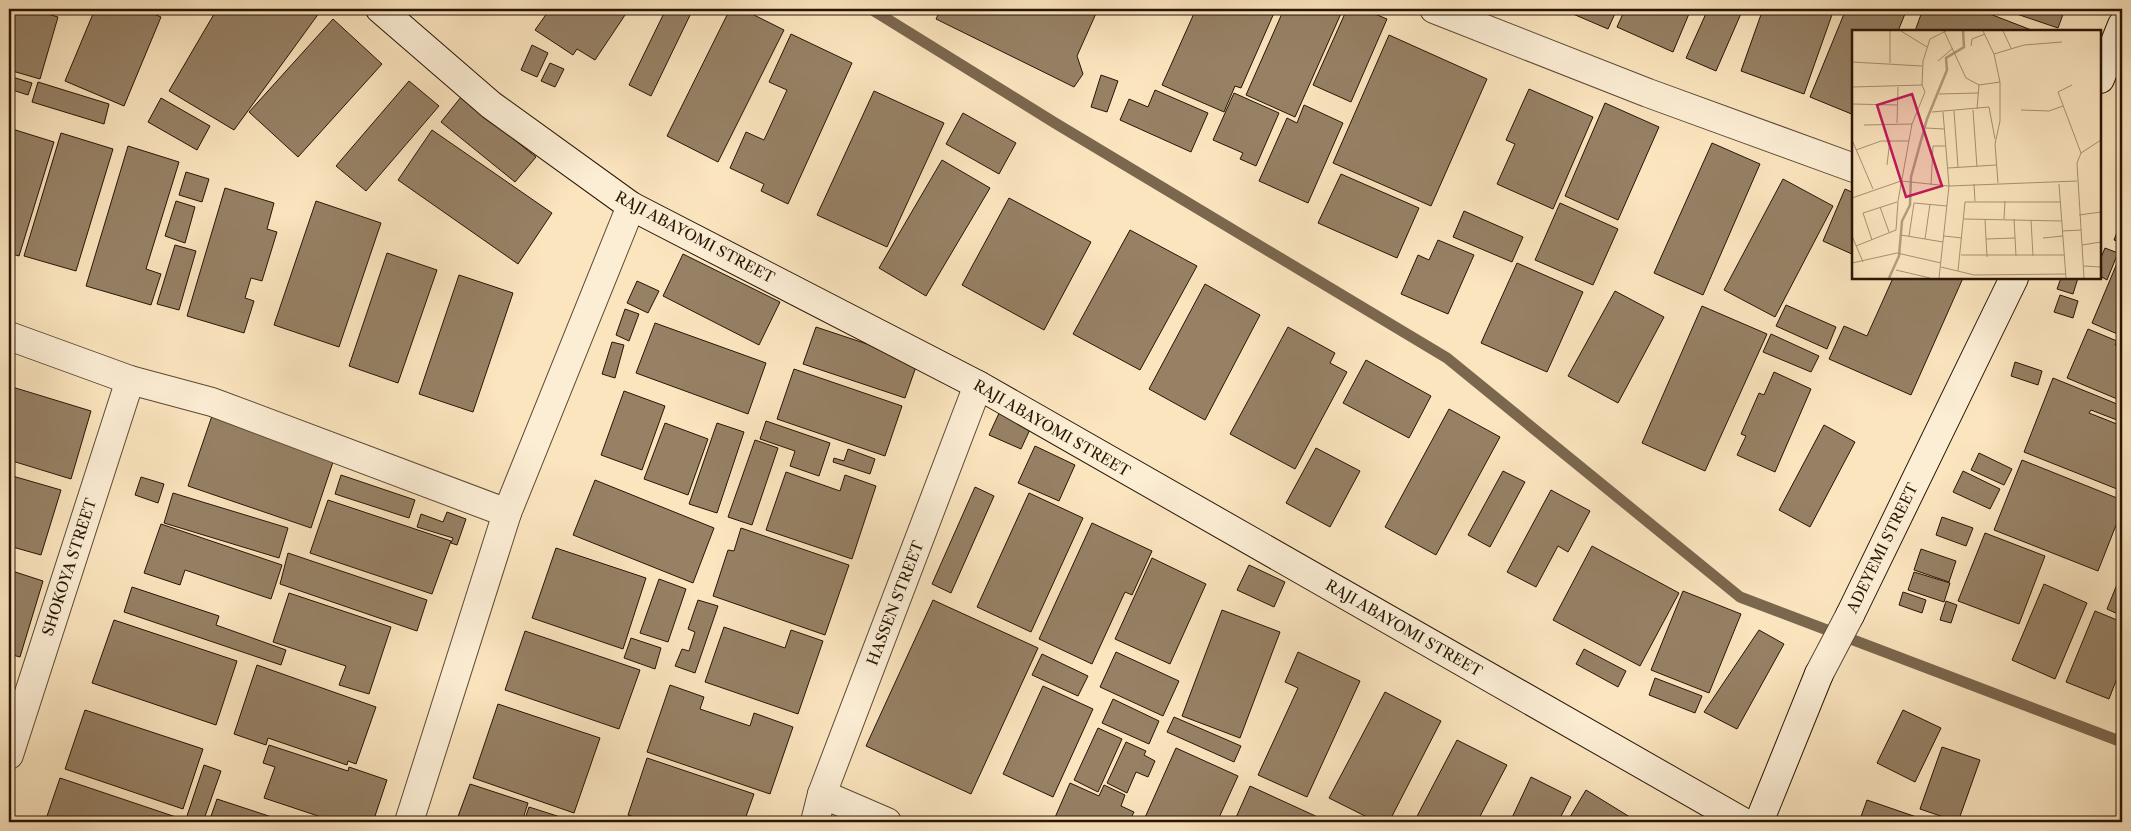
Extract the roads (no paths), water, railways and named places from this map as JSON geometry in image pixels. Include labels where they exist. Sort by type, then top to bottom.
[{"type":"street","name":"RAJI ABAYOMI STREET","points":[[380,9],[491,105],[631,206],[978,385],[1743,822]]},
{"type":"street","points":[[1434,9],[1648,93],[1852,167]]},
{"type":"street","points":[[2101,77],[2122,25]]},
{"type":"street","points":[[409,822],[507,513],[631,206]]},
{"type":"street","name":"ADEYEMI STREET","points":[[1758,822],[1819,674],[2014,279]]},
{"type":"street","points":[[9,336],[130,380],[212,402],[507,513]]},
{"type":"street","name":"SHOKOYA STREET","points":[[9,755],[130,380]]},
{"type":"street","name":"HASSEN STREET","points":[[815,822],[822,794],[978,385]]},
{"type":"street","points":[[822,794],[887,822]]},
{"type":"waterway","points":[[871,9],[1055,123],[1447,358],[1740,597],[2122,742]]}]
